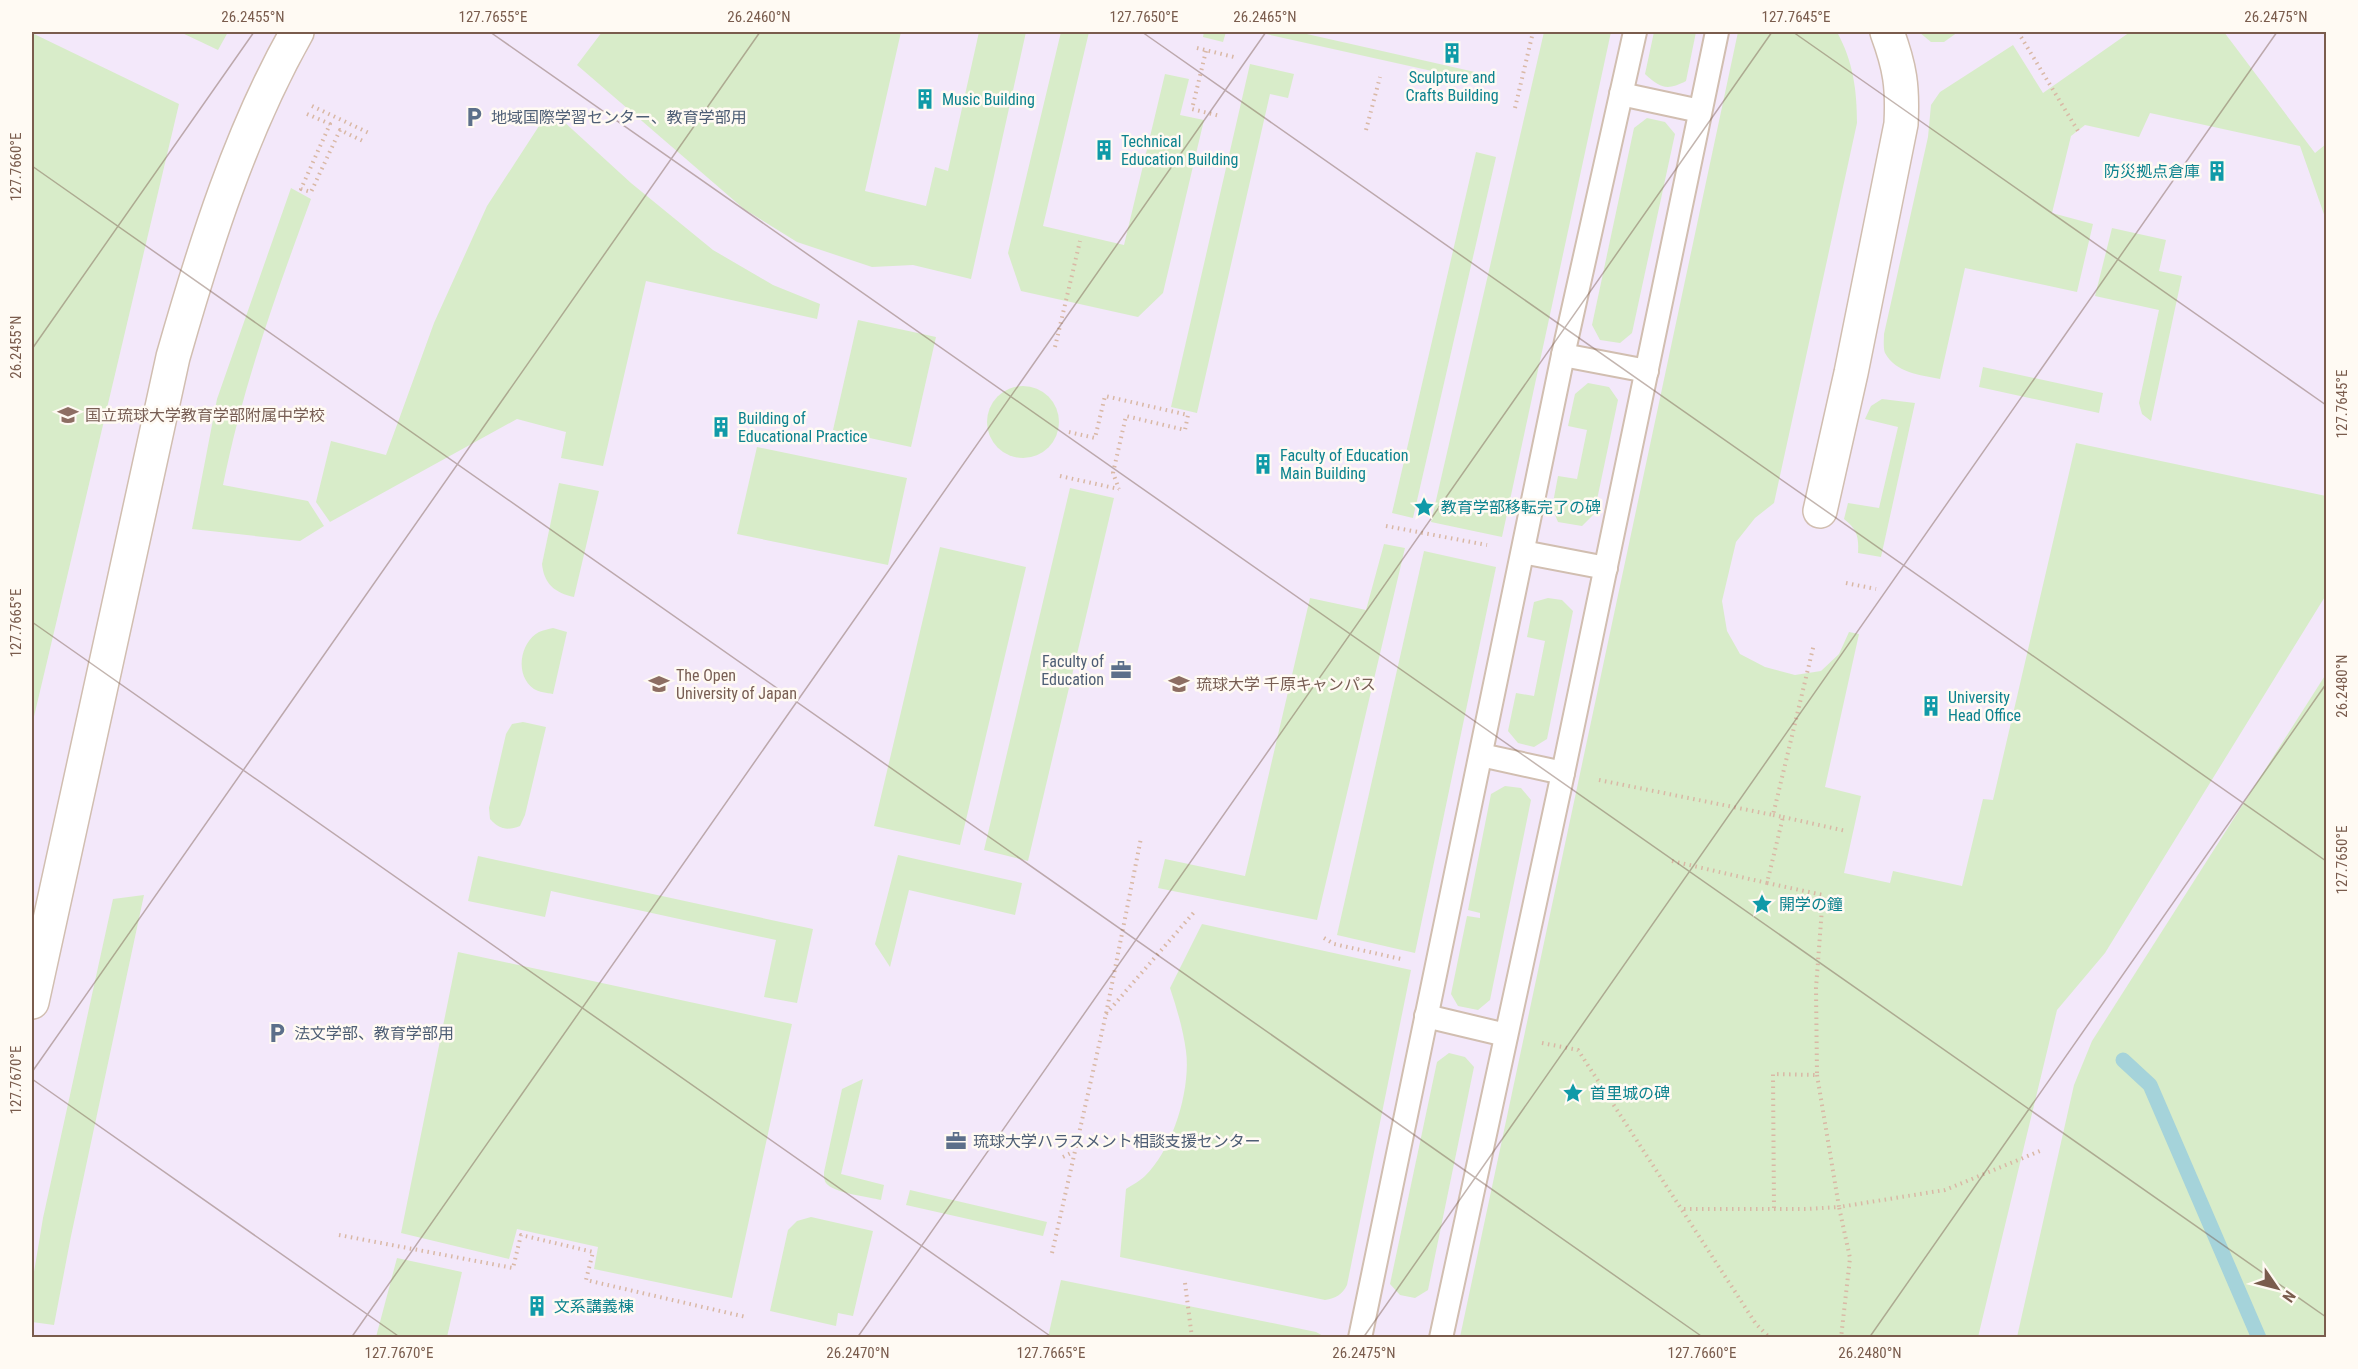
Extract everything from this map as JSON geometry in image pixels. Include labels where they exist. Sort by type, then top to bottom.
[{"type":"street","points":[[32,1002],[173,357],[199,267],[227,184],[297,32]]},
{"type":"street","points":[[1820,511],[1851,373],[1901,124],[1903,88],[1899,65],[1887,32]]},
{"type":"lane","points":[[1360,1338],[1563,355],[1635,32]]},
{"type":"lane","points":[[1441,1338],[1563,773],[1717,32]]},
{"type":"lane","points":[[1621,94],[1700,111]]},
{"type":"lane","points":[[1563,355],[1647,371]]},
{"type":"lane","points":[[1523,552],[1605,568]]},
{"type":"lane","points":[[1480,755],[1563,773]]},
{"type":"lane","points":[[1426,1016],[1506,1035]]},
{"type":"path","points":[[1515,108],[1533,32]]},
{"type":"path","points":[[2018,32],[2078,131]]},
{"type":"path","points":[[1197,48],[1234,57]]},
{"type":"path","points":[[1206,51],[1192,109],[1220,116]]},
{"type":"path","points":[[1366,130],[1380,77]]},
{"type":"path","points":[[312,106],[369,133]]},
{"type":"path","points":[[308,114],[330,124],[301,189],[311,192],[340,130],[365,142]]},
{"type":"path","points":[[1055,347],[1080,241]]},
{"type":"path","points":[[1060,476],[1119,489],[1113,473],[1126,416],[1185,430],[1188,415],[1105,396],[1095,438],[1069,432]]},
{"type":"path","points":[[1386,525],[1523,552]]},
{"type":"path","points":[[1846,583],[1876,589]]},
{"type":"path","points":[[1773,816],[1814,644]]},
{"type":"path","points":[[1640,788],[1846,831]]},
{"type":"path","points":[[1767,883],[1783,817]]},
{"type":"path","points":[[1052,1253],[1106,1014],[1141,838]]},
{"type":"path","points":[[1672,861],[1823,895],[1816,988],[1817,1075],[1850,1258],[1841,1338]]},
{"type":"path","points":[[1106,1014],[1196,910]]},
{"type":"path","points":[[1324,938],[1334,944],[1437,968]]},
{"type":"path","points":[[1578,1050],[1756,1324],[1770,1338]]},
{"type":"path","points":[[1774,1210],[1773,1074],[1817,1075]]},
{"type":"path","points":[[1683,1209],[1774,1210],[1839,1207],[1945,1190],[2040,1151]]},
{"type":"path","points":[[1063,1156],[1074,1152]]},
{"type":"path","points":[[339,1235],[513,1268],[521,1235],[592,1252],[586,1280],[746,1317]]},
{"type":"path","points":[[1185,1283],[1192,1338]]},
{"type":"shaded area","name":"琉球大学 千原キャンパス","points":[[32,32],[2326,32],[2326,1337],[32,1337]]},
{"type":"green space","points":[[180,32],[228,32],[218,50]]},
{"type":"green space","points":[[602,32],[901,32],[865,191],[926,206],[935,167],[948,171],[979,32],[1026,32],[971,279],[913,265],[872,267],[797,242],[744,209],[577,65]]},
{"type":"green space","points":[[1061,32],[1089,32],[1043,226],[1124,245],[1165,74],[1189,79],[1180,115],[1204,120],[1163,293],[1138,317],[1021,291],[1008,253]]},
{"type":"green space","points":[[1204,32],[1226,32],[1223,42],[1203,37]]},
{"type":"green space","points":[[1257,32],[1298,32],[1497,77],[1495,85]]},
{"type":"green space","points":[[1544,32],[1611,32],[1502,537],[1431,522]]},
{"type":"green space","points":[[1654,32],[1696,32],[1686,81],[1669,87],[1660,85],[1645,74]]},
{"type":"green space","points":[[1738,32],[1837,32],[1847,54],[1855,87],[1857,123],[1774,503],[1755,518],[1736,542],[1722,601],[1727,631],[1740,654],[1765,667],[1795,675],[1821,671],[1839,654],[1849,632],[1859,634],[1825,787],[1861,796],[1844,873],[1890,883],[1893,871],[1962,886],[1983,799],[1993,800],[2076,443],[2326,496],[2326,595],[2105,953],[2057,1010],[1978,1337],[1460,1337]]},
{"type":"green space","points":[[1919,32],[1958,32],[1944,42],[1931,42]]},
{"type":"green space","points":[[2130,32],[2224,32],[2315,153],[2326,144],[2326,220],[2300,146],[2150,113],[2139,137],[2085,125],[2071,136],[2052,213],[2093,224],[2077,292],[1965,268],[1940,379],[1909,372],[1895,365],[1885,353],[1884,334],[1928,137],[1931,105],[1940,92],[2013,45],[2043,93]]},
{"type":"green space","name":"国立琉球大学教育学部附属中学校","points":[[32,33],[179,104],[32,725]]},
{"type":"green space","points":[[1250,64],[1294,74],[1288,98],[1270,94],[1197,413],[1171,407]]},
{"type":"green space","points":[[550,109],[631,183],[713,250],[773,285],[820,304],[817,319],[646,281],[603,466],[561,458],[566,432],[517,419],[330,522],[316,502],[331,441],[386,455],[434,323],[487,206]]},
{"type":"green space","points":[[1647,118],[1665,122],[1675,134],[1632,333],[1620,343],[1600,340],[1592,325],[1634,128]]},
{"type":"green space","points":[[1476,152],[1496,157],[1413,518],[1392,513]]},
{"type":"green space","points":[[291,188],[311,199],[250,376],[223,485],[308,501],[324,526],[300,541],[192,529],[217,399]]},
{"type":"green space","points":[[2112,228],[2166,240],[2159,271],[2182,276],[2151,421],[2142,414],[2139,403],[2159,310],[2095,296]]},
{"type":"green space","points":[[858,320],[936,337],[911,447],[833,430]]},
{"type":"green space","points":[[1983,367],[2103,393],[2099,413],[1979,387]]},
{"type":"green space","points":[[1588,383],[1609,387],[1618,400],[1594,514],[1582,526],[1558,522],[1552,508],[1558,476],[1577,479],[1587,430],[1568,426],[1575,394]]},
{"type":"green space","points":[[1023,386],[1043,392],[1053,402],[1059,422],[1053,442],[1043,452],[1023,458],[1003,452],[993,442],[987,422],[993,402],[1003,392]]},
{"type":"green space","points":[[1882,399],[1915,403],[1881,557],[1858,553],[1856,534],[1852,526],[1844,519],[1848,503],[1879,508],[1898,427],[1865,419],[1871,406]]},
{"type":"green space","points":[[757,447],[907,478],[888,565],[737,534]]},
{"type":"green space","points":[[559,483],[599,491],[574,597],[561,593],[548,582],[542,564]]},
{"type":"green space","points":[[1070,488],[1114,498],[1028,861],[984,850]]},
{"type":"green space","points":[[1384,544],[1405,548],[1317,920],[1158,888],[1165,859],[1245,876],[1310,598],[1366,610]]},
{"type":"green space","points":[[940,547],[1026,567],[960,845],[874,826]]},
{"type":"green space","points":[[1424,551],[1496,567],[1415,953],[1337,935]]},
{"type":"green space","points":[[1548,598],[1562,600],[1573,611],[1547,739],[1534,747],[1518,743],[1508,731],[1516,693],[1534,696],[1545,641],[1527,637],[1534,602]]},
{"type":"green space","points":[[553,628],[567,632],[553,694],[536,690],[528,683],[524,676],[522,660],[532,637],[541,631]]},
{"type":"green space","points":[[2326,674],[2326,1337],[2017,1337],[2074,1085],[2092,1041]]},
{"type":"green space","points":[[523,722],[546,727],[525,815],[520,826],[504,828],[490,819],[489,808],[506,734],[512,724]]},
{"type":"green space","points":[[1505,786],[1521,788],[1531,800],[1490,1000],[1478,1010],[1458,1006],[1451,994],[1467,916],[1480,918],[1480,913],[1468,910],[1491,794]]},
{"type":"green space","points":[[898,855],[1022,883],[1015,915],[909,890],[890,967],[875,944]]},
{"type":"green space","points":[[478,856],[813,929],[797,1003],[764,997],[776,940],[551,891],[545,917],[468,901]]},
{"type":"green space","points":[[144,895],[54,1325],[32,1322],[32,1284],[43,1218],[113,899]]},
{"type":"green space","points":[[1202,924],[1411,970],[1347,1285],[1338,1296],[1325,1300],[1120,1257],[1126,1189],[1143,1178],[1164,1150],[1172,1135],[1183,1100],[1186,1083],[1186,1051],[1180,1019],[1170,988]]},
{"type":"green space","points":[[458,952],[792,1024],[732,1298],[594,1269],[598,1247],[517,1229],[509,1259],[401,1233]]},
{"type":"green space","points":[[1449,1053],[1465,1057],[1474,1067],[1428,1290],[1415,1298],[1400,1295],[1390,1284],[1437,1062]]},
{"type":"green space","points":[[863,1079],[841,1174],[884,1185],[881,1200],[832,1188],[824,1178],[842,1089]]},
{"type":"green space","points":[[910,1190],[1047,1222],[1043,1236],[906,1205]]},
{"type":"green space","points":[[811,1217],[873,1231],[853,1316],[838,1313],[836,1326],[770,1311],[788,1230],[797,1221]]},
{"type":"green space","points":[[397,1258],[462,1272],[447,1337],[376,1337]]},
{"type":"green space","points":[[1061,1280],[1316,1332],[1325,1337],[1048,1337]]},
{"type":"waterway","points":[[2123,1060],[2150,1085],[2259,1338]]},
{"type":"place","name":"Sculpture and Crafts Building","points":[[1452,53]]},
{"type":"place","name":"Music Building","points":[[925,99]]},
{"type":"place","name":"地域国際学習センター、教育学部用","points":[[474,117]]},
{"type":"place","name":"Technical Education Building","points":[[1104,150]]},
{"type":"place","name":"防災拠点倉庫","points":[[2217,171]]},
{"type":"place","name":"国立琉球大学教育学部附属中学校","points":[[68,415]]},
{"type":"place","name":"Building of Educational Practice","points":[[721,427]]},
{"type":"place","name":"Faculty of Education Main Building","points":[[1263,464]]},
{"type":"place","name":"教育学部移転完了の碑","points":[[1424,507]]},
{"type":"place","name":"Faculty of Education","points":[[1121,670]]},
{"type":"place","name":"The Open University of Japan","points":[[659,684]]},
{"type":"place","name":"琉球大学 千原キャンパス","points":[[1179,684]]},
{"type":"place","name":"University Head Office","points":[[1931,706]]},
{"type":"place","name":"開学の鐘","points":[[1762,904]]},
{"type":"place","name":"法文学部、教育学部用","points":[[277,1033]]},
{"type":"place","name":"首里城の碑","points":[[1573,1093]]},
{"type":"place","name":"琉球大学ハラスメント相談支援センター","points":[[956,1141]]},
{"type":"place","name":"文系講義棟","points":[[537,1306]]}]
